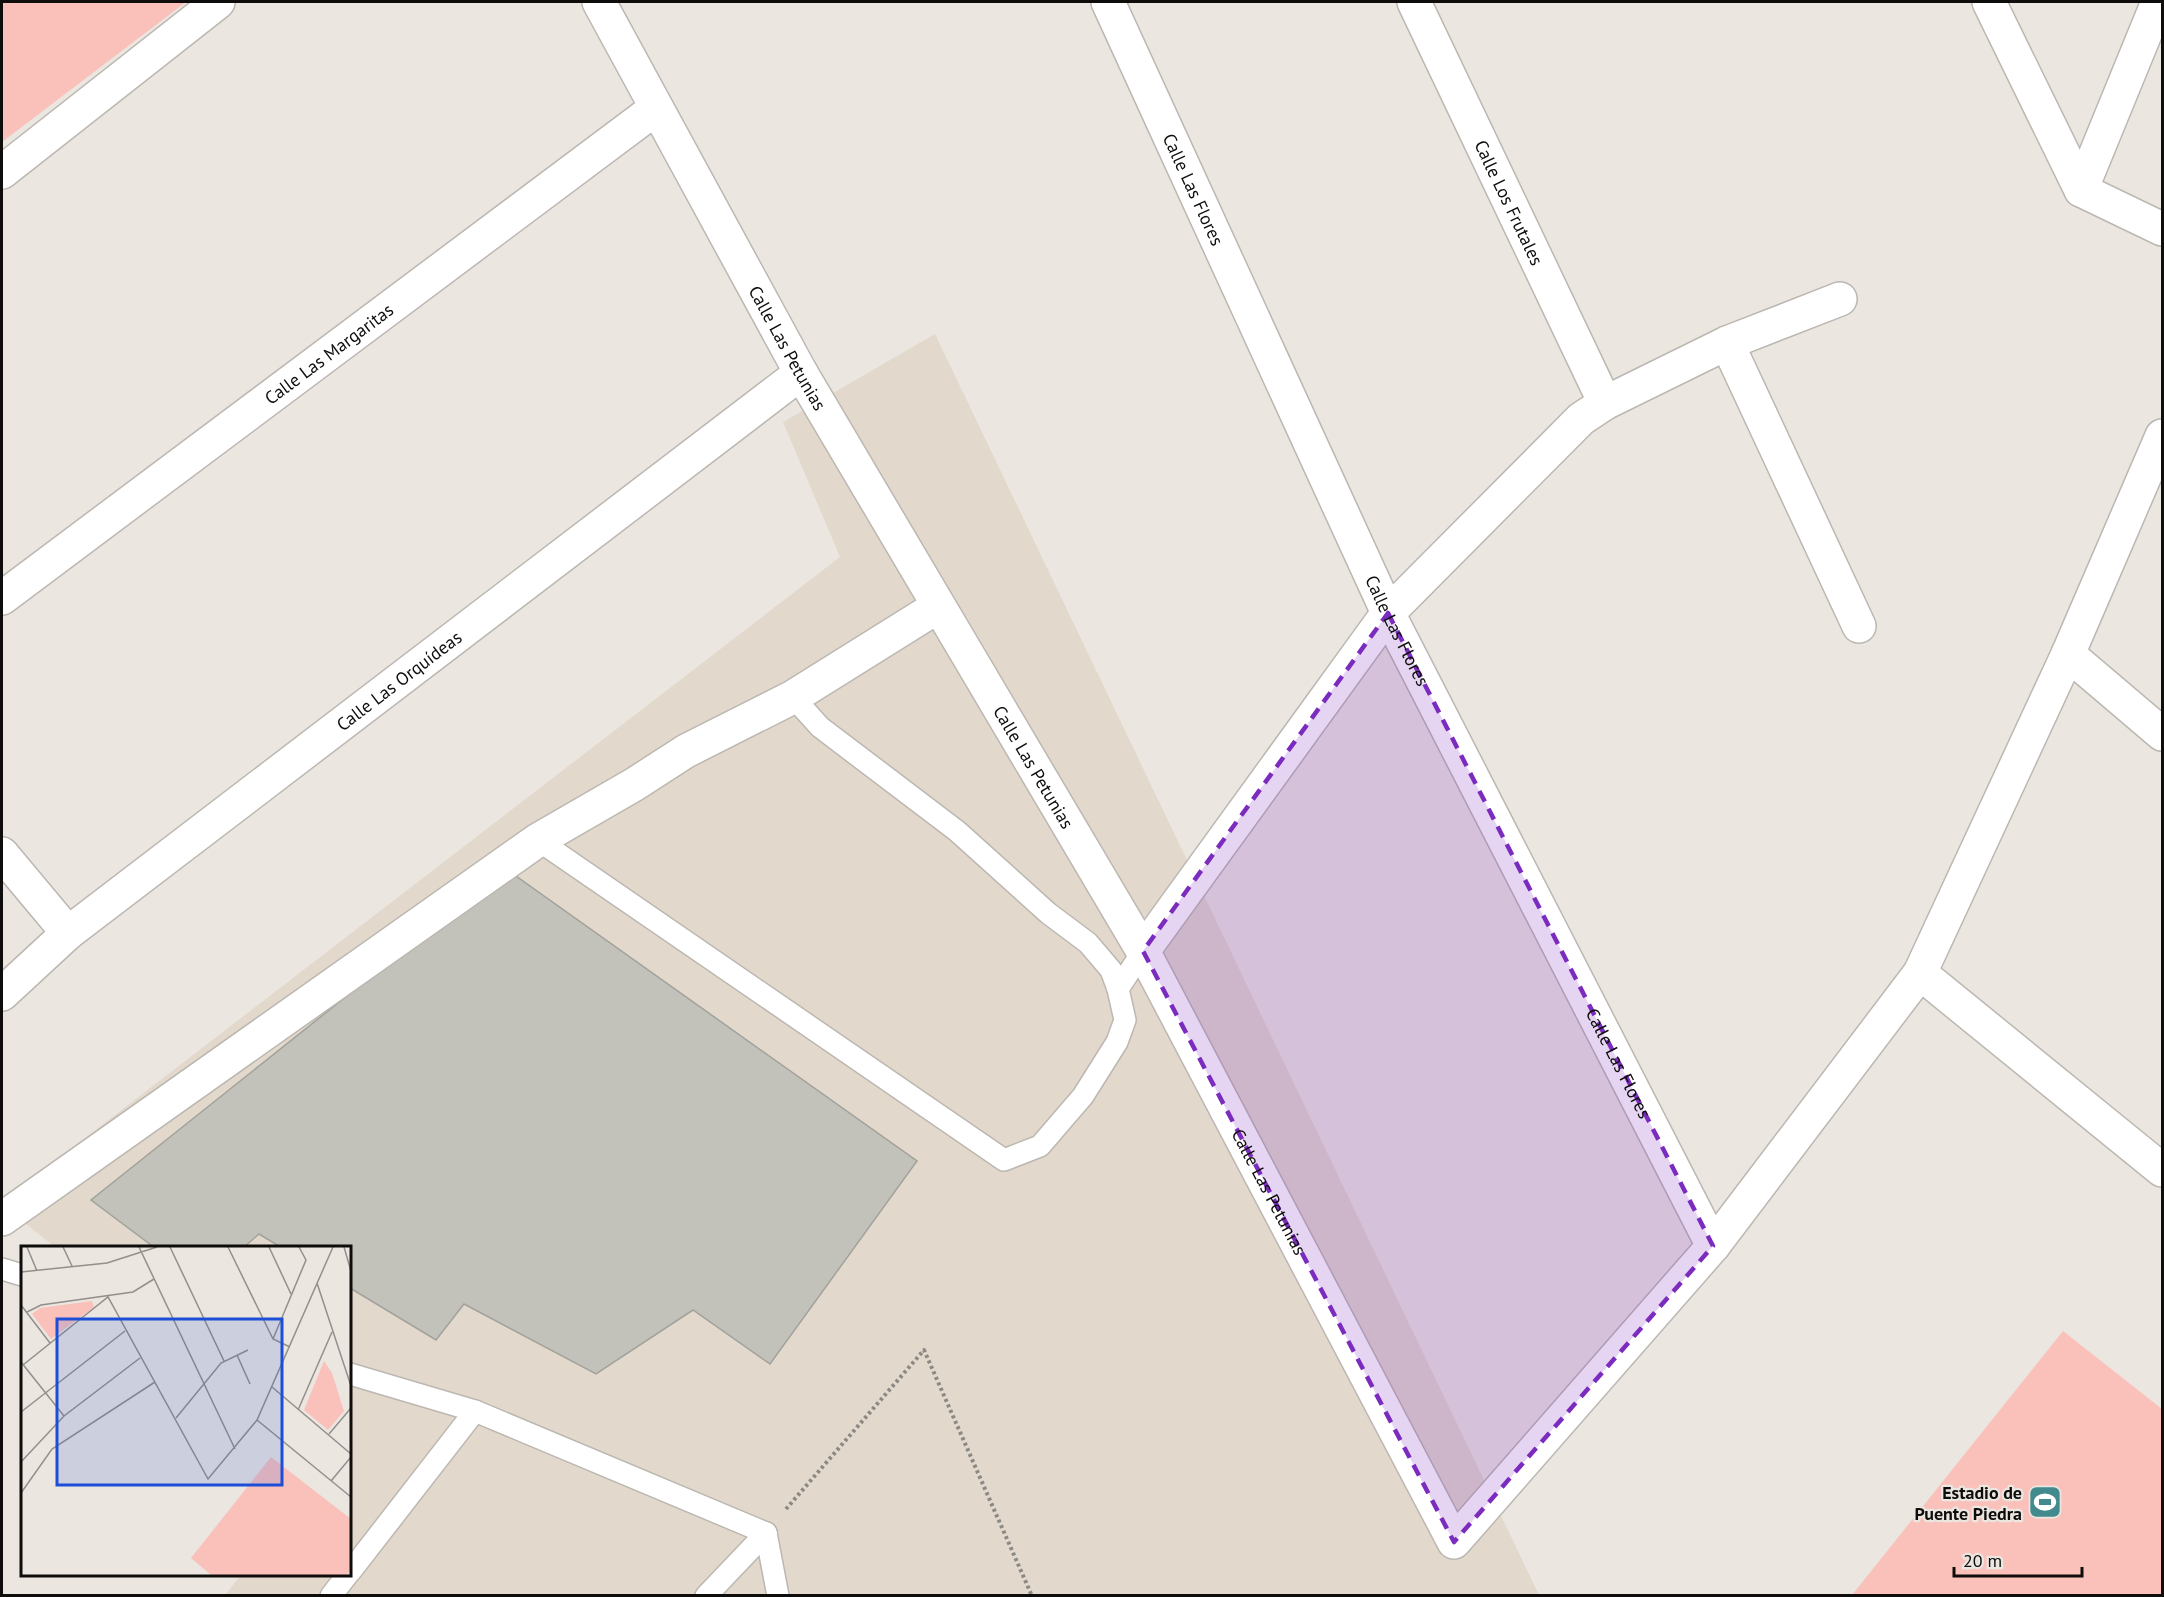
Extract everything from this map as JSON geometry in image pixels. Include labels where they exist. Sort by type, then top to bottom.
[{"type":"street","points":[[2,172],[218,2]]},
{"type":"street","name":"Calle Las Petunias","points":[[598,2],[801,373],[937,607],[1143,951],[1454,1542],[1713,1246]]},
{"type":"street","name":"Calle Las Flores","points":[[1108,2],[1388,613],[1713,1246]]},
{"type":"street","name":"Calle Los Frutales","points":[[1414,2],[1605,403]]},
{"type":"street","points":[[1989,2],[2081,190],[2163,229]]},
{"type":"street","points":[[2081,190],[2158,2]]},
{"type":"street","name":"Calle Las Margaritas","points":[[2,598],[655,109]]},
{"type":"street","points":[[1143,951],[1388,613],[1581,419],[1605,403],[1727,343],[1840,299]]},
{"type":"street","points":[[1727,343],[1859,626]]},
{"type":"street","name":"Calle Las Orquídeas","points":[[2,994],[68,933],[801,373]]},
{"type":"street","points":[[1713,1246],[1920,973],[2068,654],[2163,436]]},
{"type":"street","points":[[2,1219],[538,840],[635,784],[686,751],[793,698],[937,607]]},
{"type":"street","points":[[2068,654],[2163,734]]},
{"type":"street","points":[[2,854],[68,933]]},
{"type":"street","points":[[1920,973],[2163,1170]]},
{"type":"lane","points":[[538,840],[1004,1160],[1040,1146],[1083,1096],[1117,1042],[1125,1020],[1111,970],[1088,943],[1048,913],[957,831],[820,727],[793,698]]},
{"type":"lane","points":[[1118,989],[1143,951]]},
{"type":"lane","points":[[2,1269],[21,1275]]},
{"type":"lane","points":[[351,1374],[475,1412],[765,1533]]},
{"type":"lane","points":[[351,1570],[475,1412]]},
{"type":"lane","points":[[706,1596],[765,1533]]},
{"type":"lane","points":[[765,1533],[778,1596]]},
{"type":"lane","points":[[331,1596],[347,1576]]},
{"type":"path","points":[[765,1533],[924,1350],[1032,1596]]},
{"type":"highlighted area","points":[[1388,613],[1713,1246],[1454,1542],[1143,951]]},
{"type":"shaded area","points":[[2,2],[186,2],[2,142]]},
{"type":"shaded area","points":[[935,334],[1539,1595],[225,1595],[240,1576],[351,1576],[351,1246],[54,1246],[2,1205],[2,1202],[840,557],[783,422]]},
{"type":"shaded area","name":"Estadio de Puente Piedra","points":[[2063,1331],[2162,1409],[2162,1595],[1852,1595]]},
{"type":"building","points":[[506,869],[917,1161],[770,1364],[693,1310],[596,1374],[464,1304],[436,1340],[351,1289],[351,1246],[279,1246],[259,1234],[245,1246],[152,1246],[91,1200]]},
{"type":"place","name":"Estadio de Puente Piedra","points":[[2045,1502]]}]
